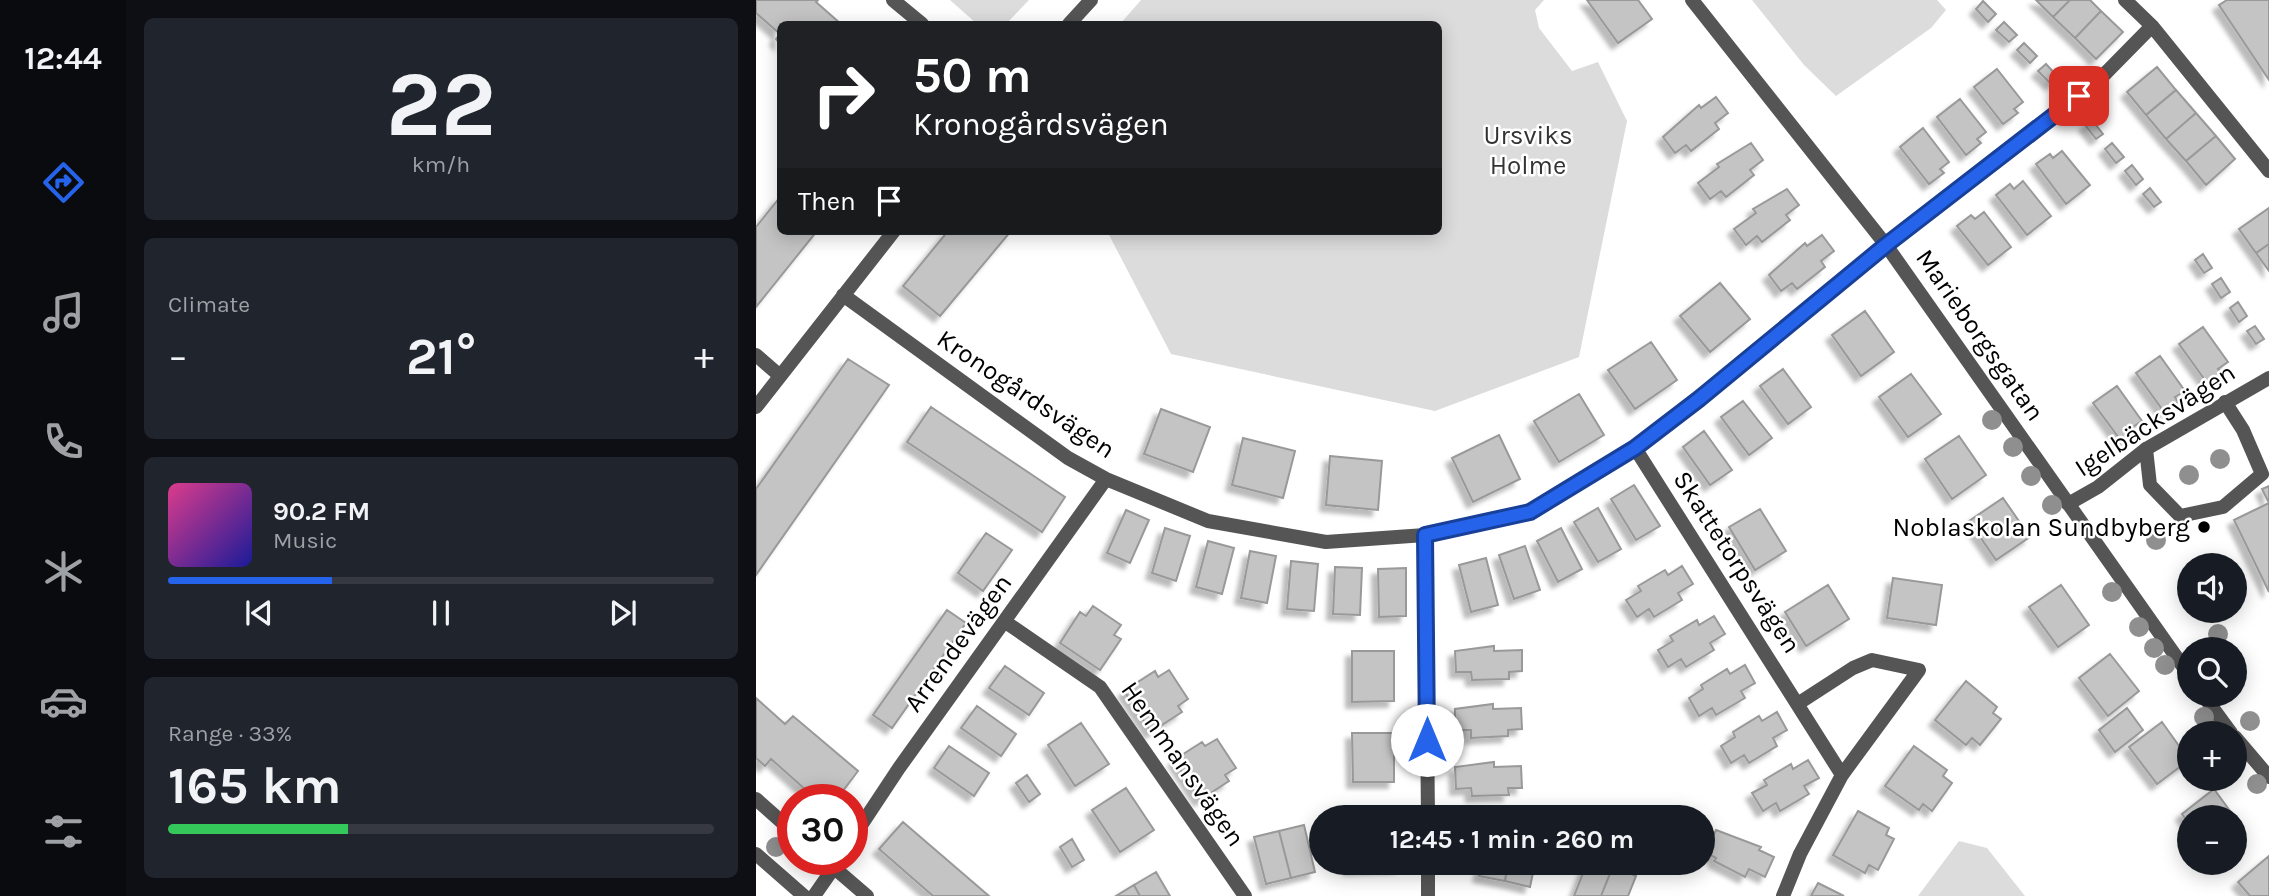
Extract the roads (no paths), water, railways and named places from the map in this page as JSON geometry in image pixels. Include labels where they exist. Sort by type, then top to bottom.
[{"type":"street","points":[[893,0],[918,21]]},
{"type":"street","points":[[1072,21],[1091,0]]},
{"type":"street","name":"Marieborgsgatan","points":[[1692,0],[1886,245],[2177,658]]},
{"type":"street","points":[[2125,0],[2152,26],[2269,171]]},
{"type":"street","name":"Kronogårdsvägen","points":[[843,295],[1029,432],[1106,479],[1208,522],[1326,542],[1425,535],[1530,512],[1635,448],[1699,399],[1886,245],[2093,86],[2152,26]]},
{"type":"street","points":[[756,407],[891,235]]},
{"type":"street","points":[[756,355],[779,375]]},
{"type":"street","name":"Igelbäcksvägen","points":[[2068,504],[2098,487],[2146,449],[2269,378]]},
{"type":"street","points":[[2146,449],[2150,485],[2180,516],[2224,507],[2262,474],[2243,430],[2225,402]]},
{"type":"street","name":"Skattetorpsvägen","points":[[1635,448],[1842,775]]},
{"type":"street","name":"Arrendevägen","points":[[868,815],[1106,479]]},
{"type":"street","points":[[1425,535],[1428,805]]},
{"type":"street","name":"Hemmansvägen","points":[[1004,621],[1100,687],[1245,896]]},
{"type":"street","points":[[1783,896],[1801,854],[1842,775],[1919,670],[1872,660],[1853,668],[1799,704]]},
{"type":"street","points":[[2247,751],[2269,777]]},
{"type":"street","points":[[756,799],[777,818]]},
{"type":"street","points":[[756,854],[804,896]]},
{"type":"street","points":[[814,896],[825,875]]},
{"type":"street","points":[[845,875],[867,896]]},
{"type":"street","points":[[1428,875],[1428,896]]},
{"type":"place","name":"Noblaskolan Sundbyberg","points":[[2204,527]]},
{"type":"park label","name":"Ursviks Holme","points":[[1528,150]]}]
